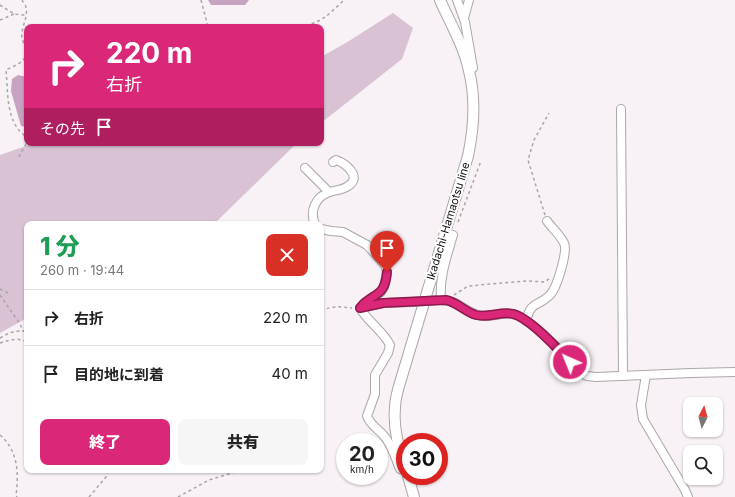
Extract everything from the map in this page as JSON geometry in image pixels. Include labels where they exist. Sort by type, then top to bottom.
[{"type":"main road","name":"Ikadachi-Hamaotsu line","points":[[396,433],[394,407],[399,386],[449,234],[472,139],[474,112],[473,90],[469,70],[460,43],[440,0]]},
{"type":"main road","points":[[411,485],[414,497]]},
{"type":"street","points":[[457,0],[464,18],[473,68],[469,70]]},
{"type":"street","points":[[464,18],[469,0]]},
{"type":"street","points":[[621,109],[623,376]]},
{"type":"street","points":[[314,221],[312,210],[315,203],[329,192],[339,191],[353,182],[354,177],[351,170],[343,162],[336,160],[333,162]]},
{"type":"street","points":[[305,168],[329,192]]},
{"type":"street","points":[[526,321],[529,311],[534,304],[544,300],[551,294],[556,285],[566,251],[564,244],[547,221]]},
{"type":"street","points":[[324,230],[331,232],[343,232],[367,245],[385,265],[387,272],[384,287],[360,308]]},
{"type":"street","points":[[441,300],[440,288],[449,234]]},
{"type":"street","points":[[360,308],[383,303],[441,300],[453,301],[475,314],[486,316],[508,313],[515,314],[549,340],[581,373],[587,376],[596,377],[735,372]]},
{"type":"street","points":[[360,308],[365,316],[387,339],[390,345],[388,353],[375,375],[375,394],[367,416],[372,426],[383,433],[389,442],[396,459]]},
{"type":"street","points":[[646,375],[641,405],[643,419],[688,497]]},
{"type":"path","points":[[22,0],[27,9],[22,33],[24,44]]},
{"type":"path","points":[[201,0],[207,24]]},
{"type":"path","points":[[314,24],[323,19],[344,0]]},
{"type":"path","points":[[0,5],[14,14]]},
{"type":"path","points":[[0,20],[14,14],[26,15]]},
{"type":"path","points":[[24,58],[23,61],[6,70],[8,86],[7,96],[18,130],[24,135]]},
{"type":"path","points":[[547,221],[528,160],[534,140],[549,113]]},
{"type":"path","points":[[18,157],[25,146]]},
{"type":"path","points":[[449,234],[481,161]]},
{"type":"path","points":[[441,300],[468,286],[545,282],[551,278]]},
{"type":"path","points":[[0,289],[10,294]]},
{"type":"path","points":[[0,294],[23,331],[13,332],[0,338]]},
{"type":"path","points":[[324,310],[329,307],[338,306],[360,308]]},
{"type":"path","points":[[0,343],[15,339],[24,340]]},
{"type":"path","points":[[0,435],[5,439],[16,460],[18,477],[17,497]]},
{"type":"path","points":[[89,497],[106,477],[107,473]]},
{"type":"path","points":[[178,497],[209,480],[232,473]]},
{"type":"shaded area","points":[[208,0],[249,0],[245,5],[211,5]]},
{"type":"shaded area","points":[[393,13],[413,28],[402,59],[324,121],[324,55]]},
{"type":"shaded area","points":[[18,75],[24,76],[24,126],[21,126],[11,91],[12,79]]},
{"type":"shaded area","points":[[26,146],[294,146],[217,221],[24,221],[24,320],[0,333],[0,155]]},
{"type":"route","points":[[387,272],[384,287],[360,308],[383,303],[446,300],[453,301],[475,314],[486,316],[508,313],[515,314],[533,325],[570,362]]}]
